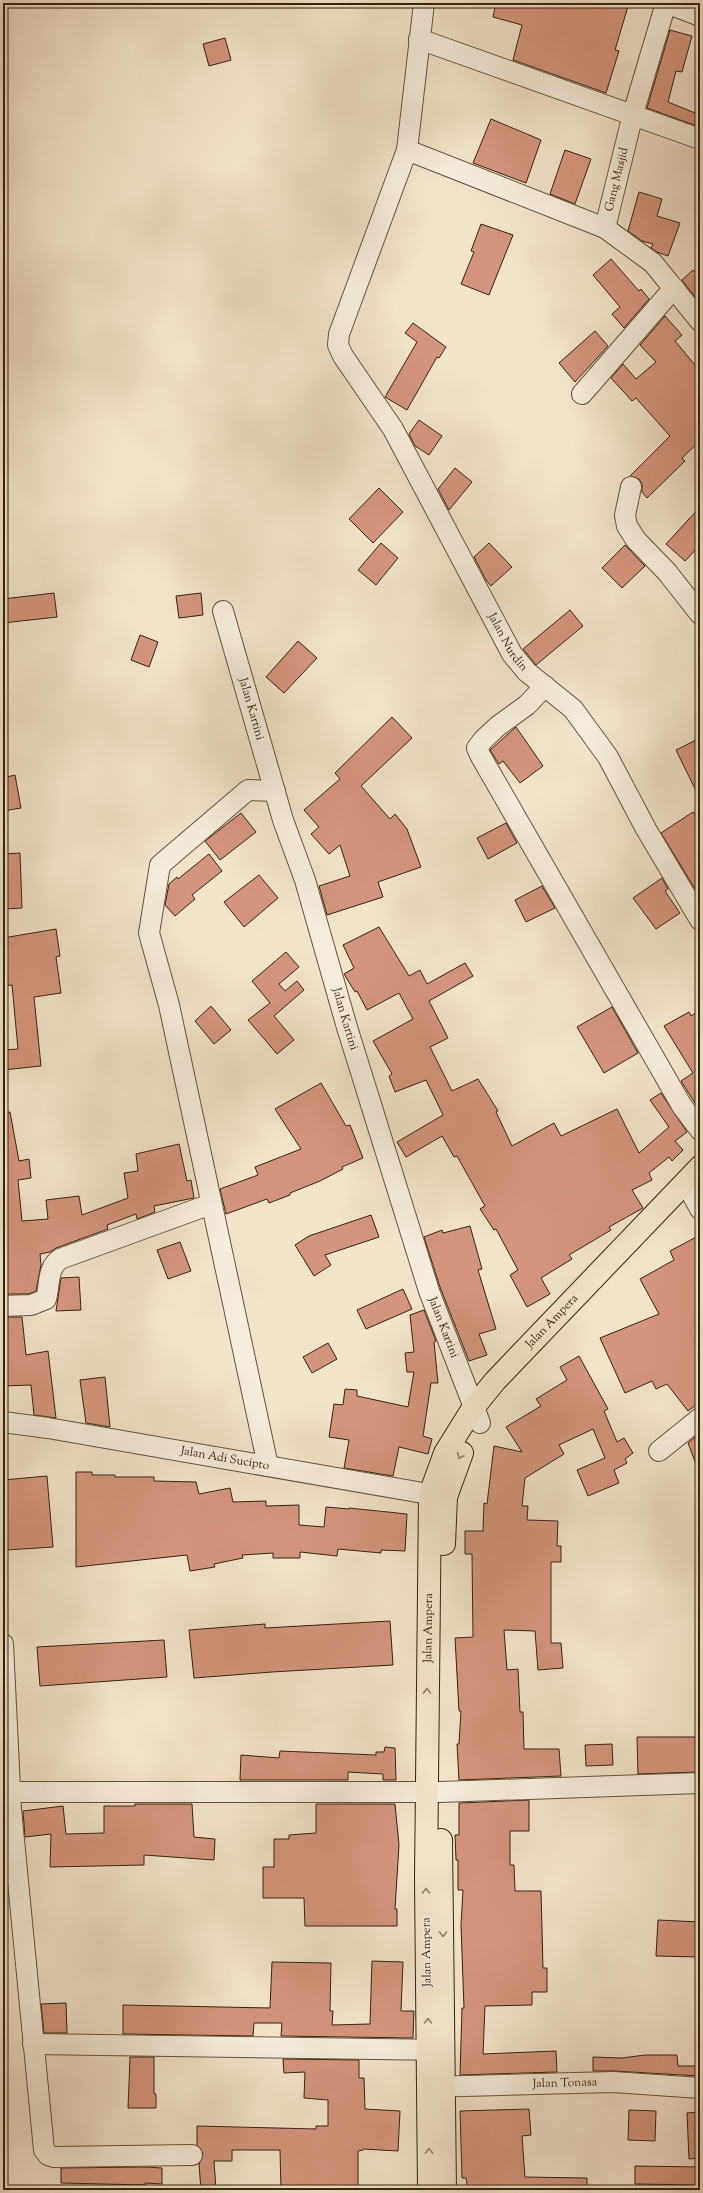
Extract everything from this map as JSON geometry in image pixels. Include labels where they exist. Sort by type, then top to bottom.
[{"type":"main road","name":"Jalan Ampera","points":[[429,2190],[436,2087],[433,1792],[438,1495],[460,1455],[476,1416],[525,1348],[700,1167]]},
{"type":"main road","name":"Jalan Ampera","points":[[476,1416],[547,1344],[698,1198]]},
{"type":"main road","name":"Jalan Ampera","points":[[436,2087],[445,2190]]},
{"type":"street","points":[[424,3],[407,150],[605,228]]},
{"type":"street","points":[[666,3],[700,16]]},
{"type":"street","name":"Gang Masjid","points":[[666,3],[633,114],[605,228],[653,263],[700,321]]},
{"type":"street","points":[[419,39],[700,139]]},
{"type":"street","name":"Jalan Nurdin","points":[[407,150],[339,334],[338,345],[343,356],[393,429],[512,654],[518,663],[573,709],[608,757],[646,829],[700,920]]},
{"type":"street","points":[[582,394],[674,288]]},
{"type":"street","points":[[631,487],[624,515],[627,526],[636,540],[667,572],[700,614]]},
{"type":"street","name":"Jalan Kartini","points":[[223,611],[282,820],[305,880],[346,1024],[429,1291],[476,1416]]},
{"type":"street","points":[[545,686],[527,705],[483,740],[477,748],[682,1106],[700,1130]]},
{"type":"street","points":[[268,1466],[169,1006],[150,933],[160,865],[243,793],[254,789],[275,791]]},
{"type":"street","points":[[3,1306],[31,1305],[46,1299],[51,1270],[54,1263],[60,1259],[211,1204]]},
{"type":"street","points":[[659,1451],[700,1418]]},
{"type":"street","name":"Jalan Adi Sucipto","points":[[3,1422],[438,1495]]},
{"type":"street","points":[[3,1644],[8,1804],[43,2145],[48,2155],[54,2157],[192,2155]]},
{"type":"street","points":[[8,1804],[700,1783]]},
{"type":"street","points":[[33,2044],[436,2050]]},
{"type":"street","name":"Jalan Tonasa","points":[[436,2087],[613,2082],[700,2088]]},
{"type":"building","points":[[496,3],[629,3],[615,50],[619,51],[606,93],[513,60],[522,25],[493,17]]},
{"type":"building","points":[[670,30],[692,36],[682,72],[676,71],[668,102],[700,115],[700,127],[647,108]]},
{"type":"building","points":[[225,38],[231,60],[209,66],[203,44]]},
{"type":"building","points":[[491,119],[541,140],[526,183],[473,163]]},
{"type":"building","points":[[565,150],[591,159],[575,204],[550,194]]},
{"type":"building","points":[[639,192],[662,199],[657,216],[680,223],[668,256],[657,252],[651,248],[653,244],[642,241],[628,231]]},
{"type":"building","points":[[481,224],[513,235],[489,295],[461,284],[474,252],[471,251]]},
{"type":"building","points":[[611,259],[639,291],[641,289],[649,299],[624,328],[612,314],[620,307],[593,275]]},
{"type":"building","points":[[693,270],[700,277],[700,303],[682,280]]},
{"type":"building","points":[[665,316],[682,335],[675,341],[700,371],[700,441],[682,458],[685,461],[647,498],[642,492],[642,484],[639,479],[630,476],[670,436],[636,398],[632,401],[611,378],[623,364],[636,379],[656,362],[640,345]]},
{"type":"building","points":[[413,323],[446,347],[439,358],[437,357],[407,410],[385,397],[417,342],[405,333]]},
{"type":"building","points":[[595,331],[608,346],[575,382],[559,363]]},
{"type":"building","points":[[419,420],[442,436],[429,455],[415,446],[409,434]]},
{"type":"building","points":[[455,468],[472,482],[449,510],[438,489]]},
{"type":"building","points":[[379,488],[403,512],[373,543],[349,519]]},
{"type":"building","points":[[700,507],[700,545],[685,561],[666,544]]},
{"type":"building","points":[[381,543],[398,558],[376,585],[358,570]]},
{"type":"building","points":[[489,543],[512,567],[491,586],[486,580],[474,557]]},
{"type":"building","points":[[625,545],[645,566],[622,588],[602,568]]},
{"type":"building","points":[[54,593],[57,617],[3,623],[3,599]]},
{"type":"building","points":[[201,593],[203,615],[179,618],[176,596]]},
{"type":"building","points":[[570,610],[583,626],[536,665],[523,649]]},
{"type":"building","points":[[140,635],[158,642],[149,667],[131,660]]},
{"type":"building","points":[[298,641],[317,658],[284,693],[266,677]]},
{"type":"building","points":[[392,717],[412,738],[361,786],[390,819],[395,814],[407,829],[421,867],[378,882],[383,897],[327,915],[319,886],[350,876],[340,845],[329,854],[311,834],[319,827],[304,810],[340,779],[335,773]]},
{"type":"building","points":[[516,727],[543,766],[520,783],[503,761],[499,764],[490,750]]},
{"type":"building","points":[[700,738],[700,799],[676,750]]},
{"type":"building","points":[[15,775],[21,808],[3,811],[3,778]]},
{"type":"building","points":[[693,812],[700,822],[700,897],[661,833]]},
{"type":"building","points":[[241,813],[256,832],[220,860],[205,841]]},
{"type":"building","points":[[506,823],[517,843],[488,859],[477,838]]},
{"type":"building","points":[[20,853],[22,908],[5,909],[3,854]]},
{"type":"building","points":[[209,854],[222,871],[192,895],[195,899],[175,916],[165,905],[169,884],[177,877],[178,879]]},
{"type":"building","points":[[259,875],[278,898],[244,927],[224,902]]},
{"type":"building","points":[[662,878],[668,889],[665,891],[680,913],[656,929],[633,898]]},
{"type":"building","points":[[542,886],[555,908],[526,922],[515,900]]},
{"type":"building","points":[[379,927],[409,976],[420,970],[427,984],[465,963],[473,976],[429,1001],[448,1038],[430,1047],[452,1091],[478,1079],[498,1111],[496,1112],[512,1146],[554,1123],[561,1136],[617,1109],[639,1153],[669,1127],[650,1100],[661,1093],[687,1132],[675,1141],[683,1150],[672,1161],[669,1157],[649,1173],[652,1180],[632,1190],[643,1208],[609,1227],[611,1230],[569,1255],[572,1259],[541,1278],[550,1294],[527,1307],[510,1275],[518,1270],[496,1229],[494,1230],[480,1209],[485,1206],[457,1156],[454,1157],[442,1136],[406,1157],[397,1142],[443,1115],[426,1080],[395,1092],[389,1076],[392,1074],[373,1041],[413,1019],[399,993],[367,1010],[357,991],[355,992],[344,974],[354,968],[343,945]]},
{"type":"building","points":[[56,929],[60,956],[56,957],[61,993],[34,997],[41,1066],[3,1070],[3,1050],[18,1049],[12,985],[3,986],[3,938]]},
{"type":"building","points":[[286,952],[299,967],[279,984],[285,991],[297,981],[304,990],[274,1016],[294,1040],[277,1054],[248,1020],[270,1003],[252,981]]},
{"type":"building","points":[[211,1006],[231,1030],[214,1044],[195,1021]]},
{"type":"building","points":[[612,1007],[638,1053],[604,1073],[577,1027]]},
{"type":"building","points":[[700,1010],[700,1111],[681,1081],[693,1073],[664,1026],[689,1012],[691,1016]]},
{"type":"building","points":[[321,1083],[346,1126],[350,1125],[363,1158],[342,1167],[343,1169],[320,1181],[290,1193],[290,1195],[269,1203],[267,1199],[226,1214],[220,1189],[258,1175],[255,1167],[301,1149],[275,1109]]},
{"type":"building","points":[[10,1112],[19,1161],[29,1159],[31,1178],[18,1180],[22,1221],[48,1219],[46,1200],[79,1196],[82,1215],[128,1198],[124,1173],[138,1171],[136,1154],[179,1144],[187,1181],[191,1180],[194,1198],[154,1206],[155,1212],[137,1219],[136,1214],[107,1225],[108,1229],[56,1248],[50,1252],[40,1254],[41,1265],[36,1291],[29,1294],[3,1294],[3,1113]]},
{"type":"building","points":[[371,1215],[379,1237],[325,1255],[331,1265],[314,1276],[295,1245],[309,1236]]},
{"type":"building","points":[[470,1226],[482,1269],[478,1270],[496,1329],[479,1334],[487,1355],[469,1361],[440,1287],[424,1237],[442,1230],[443,1233]]},
{"type":"building","points":[[700,1235],[700,1402],[688,1411],[667,1384],[656,1389],[652,1381],[625,1393],[600,1338],[659,1314],[640,1279],[674,1260],[670,1251]]},
{"type":"building","points":[[180,1242],[191,1271],[168,1279],[157,1250]]},
{"type":"building","points":[[79,1277],[81,1310],[56,1311],[61,1278]]},
{"type":"building","points":[[403,1289],[412,1309],[366,1329],[357,1310]]},
{"type":"building","points":[[424,1310],[436,1341],[434,1342],[438,1383],[431,1383],[423,1436],[432,1439],[428,1454],[399,1447],[393,1476],[344,1468],[349,1440],[329,1437],[334,1404],[343,1405],[345,1389],[357,1390],[357,1396],[408,1407],[414,1372],[407,1372],[405,1353],[414,1352],[410,1315]]},
{"type":"building","points":[[3,1317],[22,1317],[26,1355],[48,1351],[56,1418],[34,1415],[31,1385],[3,1386]]},
{"type":"building","points":[[328,1343],[337,1359],[312,1373],[303,1357]]},
{"type":"building","points":[[579,1356],[608,1409],[604,1411],[617,1442],[624,1438],[633,1453],[625,1459],[627,1463],[614,1470],[619,1483],[588,1496],[577,1470],[605,1458],[593,1429],[559,1445],[564,1454],[525,1478],[522,1506],[528,1506],[527,1520],[558,1521],[557,1546],[561,1546],[561,1562],[551,1562],[551,1643],[561,1643],[563,1668],[538,1670],[535,1631],[504,1630],[507,1670],[518,1669],[520,1712],[523,1712],[524,1749],[559,1749],[561,1776],[459,1780],[457,1744],[459,1744],[461,1711],[459,1711],[455,1638],[473,1637],[472,1554],[465,1554],[465,1531],[483,1531],[484,1503],[487,1504],[494,1446],[522,1452],[506,1427],[541,1406],[536,1399],[567,1380],[560,1367]]},
{"type":"building","points":[[105,1377],[110,1427],[86,1423],[80,1380]]},
{"type":"building","points":[[700,1433],[700,1471],[699,1472],[688,1443]]},
{"type":"building","points":[[76,1472],[92,1472],[92,1475],[115,1475],[115,1477],[154,1477],[154,1481],[196,1482],[199,1494],[230,1488],[233,1502],[266,1501],[266,1506],[299,1505],[299,1525],[324,1527],[326,1507],[407,1514],[405,1551],[381,1550],[381,1553],[338,1549],[337,1556],[300,1552],[300,1558],[273,1558],[273,1553],[242,1555],[243,1558],[214,1564],[215,1567],[190,1571],[187,1555],[76,1567]]},
{"type":"building","points":[[47,1476],[53,1547],[7,1550],[3,1480]]},
{"type":"building","points":[[390,1621],[393,1665],[194,1678],[189,1630],[265,1624],[265,1628]]},
{"type":"building","points":[[164,1640],[167,1677],[40,1686],[37,1647]]},
{"type":"building","points":[[637,1737],[700,1737],[700,1767],[698,1767],[698,1772],[638,1774]]},
{"type":"building","points":[[612,1744],[613,1765],[586,1766],[585,1745]]},
{"type":"building","points":[[385,1747],[395,1748],[396,1780],[383,1780],[383,1774],[348,1772],[348,1780],[240,1780],[241,1755],[279,1758],[280,1751],[376,1755],[376,1752],[384,1752]]},
{"type":"building","points":[[529,1800],[529,1831],[510,1831],[510,1865],[514,1865],[515,1891],[541,1891],[543,1968],[547,1968],[547,1992],[532,1992],[532,2005],[485,2006],[483,2054],[556,2051],[557,2072],[460,2075],[462,2008],[464,2008],[461,1925],[463,1890],[458,1890],[458,1860],[456,1860],[455,1835],[459,1835],[459,1803]]},
{"type":"building","points":[[135,1804],[192,1804],[194,1837],[215,1839],[214,1860],[144,1855],[144,1865],[50,1867],[51,1834],[25,1837],[23,1811],[63,1806],[66,1834],[104,1833],[104,1806],[135,1806]]},
{"type":"building","points":[[316,1804],[395,1804],[399,1845],[395,1909],[397,1909],[397,1926],[305,1926],[304,1898],[263,1898],[263,1867],[274,1867],[274,1839],[289,1839],[289,1835],[316,1833]]},
{"type":"building","points":[[658,1920],[700,1922],[700,1957],[656,1956]]},
{"type":"building","points":[[372,1961],[403,1962],[401,2011],[414,2011],[413,2038],[281,2036],[282,2023],[254,2023],[253,2036],[123,2034],[123,2005],[270,2008],[272,1962],[331,1963],[330,2011],[333,2011],[332,2025],[370,2024]]},
{"type":"building","points":[[66,2003],[67,2033],[44,2033],[41,2004]]},
{"type":"building","points":[[645,2055],[677,2055],[678,2066],[700,2066],[700,2076],[593,2071],[593,2057],[622,2058]]},
{"type":"building","points":[[130,2057],[154,2057],[154,2094],[156,2094],[156,2108],[128,2108]]},
{"type":"building","points":[[283,2059],[359,2060],[359,2078],[364,2078],[365,2109],[400,2111],[398,2151],[363,2149],[358,2151],[358,2187],[281,2189],[280,2150],[232,2150],[232,2161],[214,2161],[216,2190],[201,2190],[199,2164],[203,2154],[197,2145],[197,2126],[316,2129],[316,2126],[328,2126],[328,2100],[304,2098],[305,2072],[284,2073]]},
{"type":"building","points":[[529,2109],[531,2135],[522,2136],[525,2177],[587,2178],[587,2190],[468,2190],[466,2178],[462,2178],[460,2111]]},
{"type":"building","points":[[629,2110],[656,2111],[655,2141],[628,2140]]},
{"type":"building","points":[[700,2112],[700,2158],[689,2159],[687,2113]]},
{"type":"building","points":[[635,2166],[700,2167],[700,2185],[635,2184]]},
{"type":"building","points":[[61,2168],[162,2168],[162,2184],[61,2183]]}]
